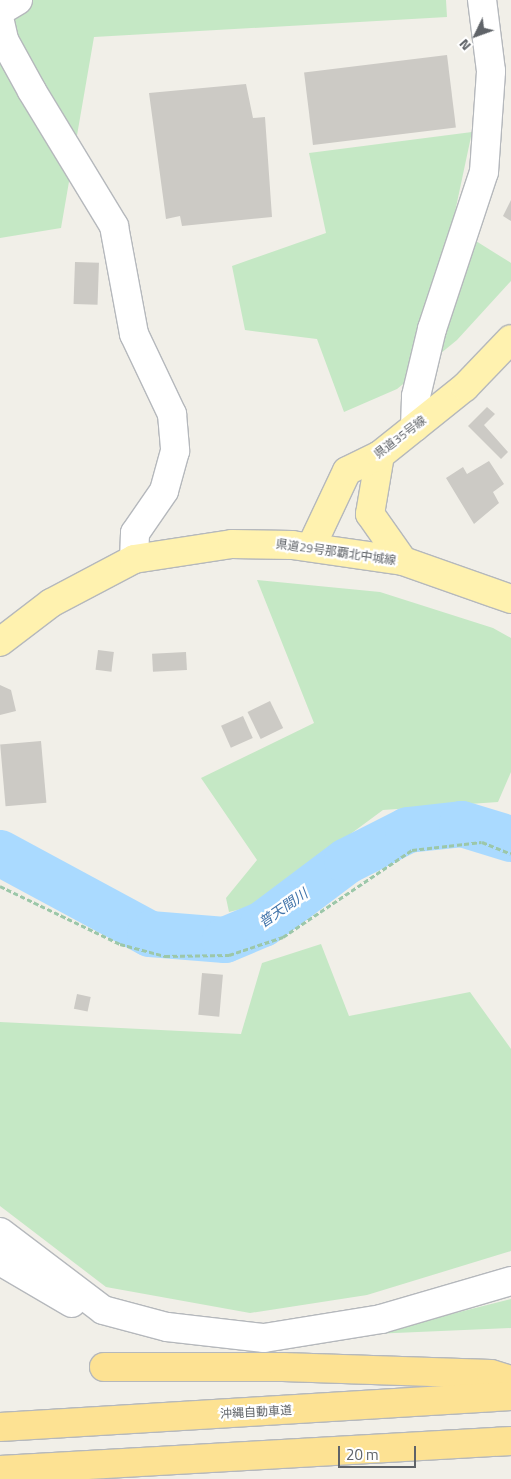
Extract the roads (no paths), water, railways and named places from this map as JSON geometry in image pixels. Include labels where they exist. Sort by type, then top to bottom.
[{"type":"highway","points":[[104,1368],[283,1367],[492,1374],[511,1380]]},
{"type":"highway","name":"沖縄自動車道","points":[[0,1427],[511,1396]]},
{"type":"highway","points":[[0,1470],[511,1441]]},
{"type":"main road","name":"県道35号線","points":[[310,547],[338,483],[347,471],[380,455],[465,387],[511,339]]},
{"type":"main road","points":[[380,455],[370,514],[403,561]]},
{"type":"main road","name":"県道29号那覇北中城線","points":[[0,642],[51,603],[134,559],[232,544],[310,547],[403,561],[511,599]]},
{"type":"street","points":[[0,10],[18,0]]},
{"type":"street","points":[[415,427],[416,396],[432,329],[484,172],[491,71],[482,0]]},
{"type":"street","points":[[0,22],[4,40],[114,226],[134,334],[172,414],[175,451],[164,490],[135,533],[134,559]]},
{"type":"street","points":[[0,1232],[103,1310],[167,1327],[264,1338],[381,1319],[511,1282]]},
{"type":"street","points":[[0,1261],[88,1312],[103,1310]]},
{"type":"waterway","name":"普天間川","points":[[0,853],[150,934],[225,940],[263,924],[347,861],[408,830],[462,824],[511,839]]}]
